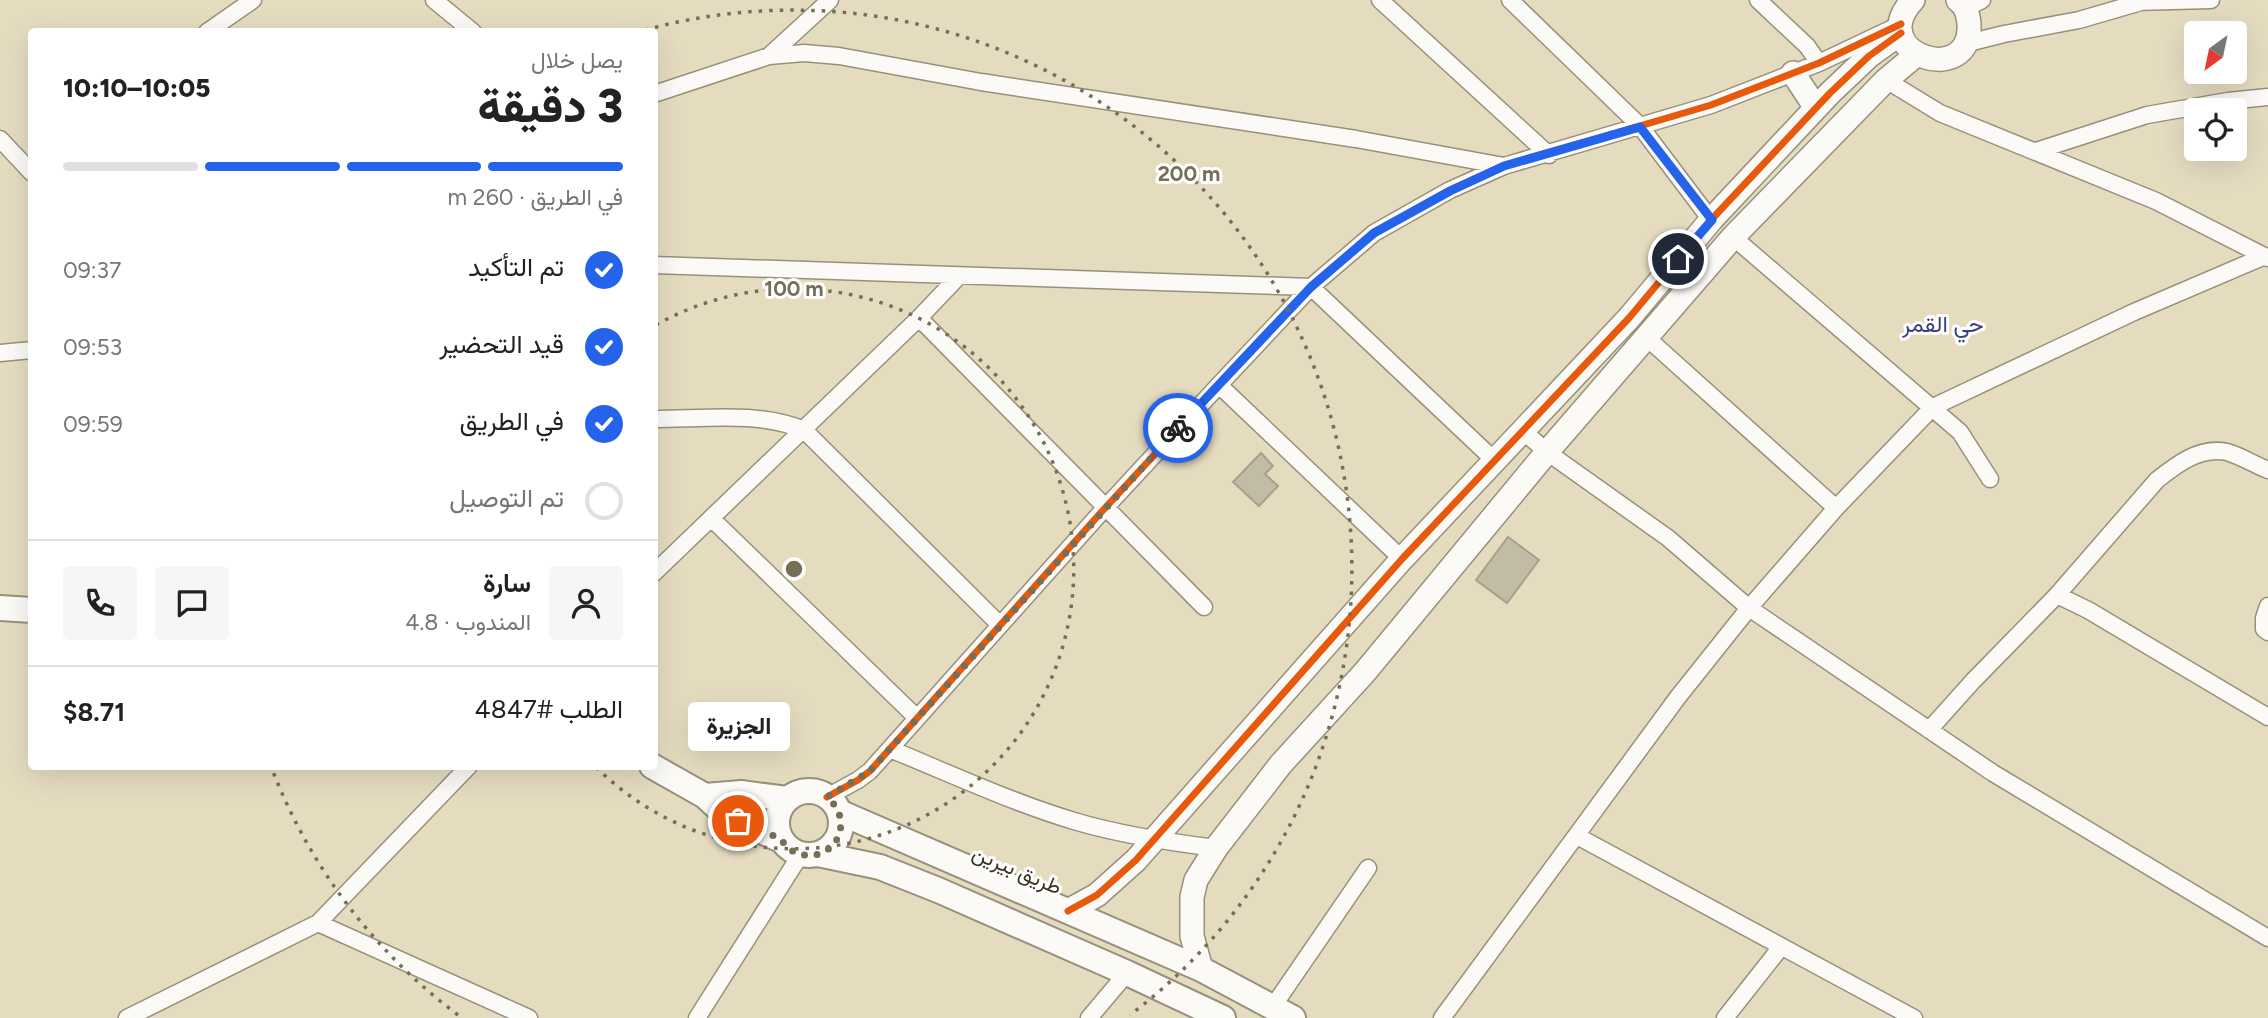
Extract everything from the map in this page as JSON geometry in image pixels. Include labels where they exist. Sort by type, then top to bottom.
[{"type":"main road","points":[[0,608],[28,610]]},
{"type":"main road","points":[[658,769],[705,796],[721,811],[738,821],[800,850],[880,867],[1127,972],[1223,1018]]},
{"type":"main road","points":[[705,796],[726,792],[787,799],[807,791],[817,792],[833,804],[841,820],[838,838],[826,851],[800,850],[777,823],[787,799]]},
{"type":"main road","name":"طريق بيرين","points":[[833,804],[1201,969],[1283,1013]]},
{"type":"street","points":[[213,28],[253,0]]},
{"type":"street","points":[[434,0],[468,28]]},
{"type":"street","points":[[769,56],[830,0]]},
{"type":"street","points":[[1380,0],[1549,155]]},
{"type":"street","points":[[1510,0],[1640,127],[1712,220]]},
{"type":"street","points":[[1758,0],[1807,46],[1819,64]]},
{"type":"street","points":[[2116,0],[2211,0]]},
{"type":"street","points":[[1904,13],[1909,49],[1916,55],[1943,60],[1964,44],[1969,27],[1966,2]]},
{"type":"street","points":[[1964,44],[2080,20],[2141,2]]},
{"type":"street","points":[[833,804],[890,749],[1105,508],[1311,287],[1374,233],[1450,191],[1504,166],[1549,155],[1711,105],[1819,64],[1904,13]]},
{"type":"street","points":[[1068,911],[1105,888],[1136,860],[1402,559],[1629,318],[1712,220],[1823,100],[1869,57],[1904,13]]},
{"type":"street","points":[[658,93],[769,56],[804,53],[839,56],[981,82],[1356,139],[1504,166]]},
{"type":"street","points":[[1201,969],[1192,936],[1192,898],[1196,880],[1216,848],[1281,764],[1365,672],[1547,452],[1733,237],[1886,80],[1916,55]]},
{"type":"street","points":[[1793,73],[1848,118]]},
{"type":"street","points":[[1886,80],[1940,113],[2156,201],[2266,257]]},
{"type":"street","points":[[2036,151],[2147,115],[2268,97]]},
{"type":"street","points":[[0,139],[25,156]]},
{"type":"street","points":[[1733,237],[1960,432],[1990,478]]},
{"type":"street","points":[[1442,1018],[1678,697],[1749,608],[1836,508],[1933,407],[2134,312],[2266,257]]},
{"type":"street","points":[[658,265],[1311,287],[1494,460]]},
{"type":"street","points":[[658,569],[804,430],[959,276]]},
{"type":"street","points":[[919,318],[1204,607]]},
{"type":"street","points":[[1646,337],[1836,508]]},
{"type":"street","points":[[0,353],[28,350]]},
{"type":"street","points":[[1219,385],[1402,559]]},
{"type":"street","points":[[658,419],[737,418],[779,422],[804,430],[1000,625]]},
{"type":"street","points":[[1522,430],[1547,452],[1668,538],[1749,608],[1993,773],[2268,938]]},
{"type":"street","points":[[1929,730],[2057,595],[2157,480],[2176,465],[2196,455],[2226,452],[2268,470]]},
{"type":"street","points":[[711,518],[916,718]]},
{"type":"street","points":[[2057,595],[2088,610],[2268,717]]},
{"type":"street","points":[[2268,606],[2264,629],[2268,632]]},
{"type":"street","points":[[890,749],[1036,809],[1075,822],[1151,841],[1216,848]]},
{"type":"street","points":[[127,1018],[318,923],[465,770]]},
{"type":"street","points":[[1577,836],[1914,1018]]},
{"type":"street","points":[[697,1018],[800,850]]},
{"type":"street","points":[[1283,1013],[1368,868]]},
{"type":"street","points":[[318,923],[529,1018]]},
{"type":"street","points":[[1725,1018],[1781,947]]},
{"type":"street","points":[[1089,1018],[1127,972]]},
{"type":"building","points":[[1261,453],[1273,466],[1265,474],[1278,486],[1259,506],[1233,482]]},
{"type":"building","points":[[1508,537],[1539,560],[1507,603],[1476,580]]},
{"type":"cycle path","points":[[827,797],[870,771],[1219,385],[1311,287],[1374,233],[1450,190],[1504,166],[1711,105],[1819,63],[1901,24]]},
{"type":"cycle path","points":[[1068,911],[1097,895],[1136,860],[1402,559],[1629,318],[1711,220],[1830,93],[1869,56],[1901,33]]},
{"type":"way so far","points":[[738,821],[781,840],[789,849],[801,855],[818,854],[833,845],[841,829],[841,820],[834,803],[827,797],[870,771],[1178,428]]},
{"type":"place","name":"الجزيرة","points":[[738,821]]},
{"type":"district","name":"حي القمر","points":[[1943,324]]},
{"type":"route","points":[[1178,428],[1311,287],[1374,233],[1450,191],[1504,166],[1640,127],[1712,220],[1678,259]]}]
